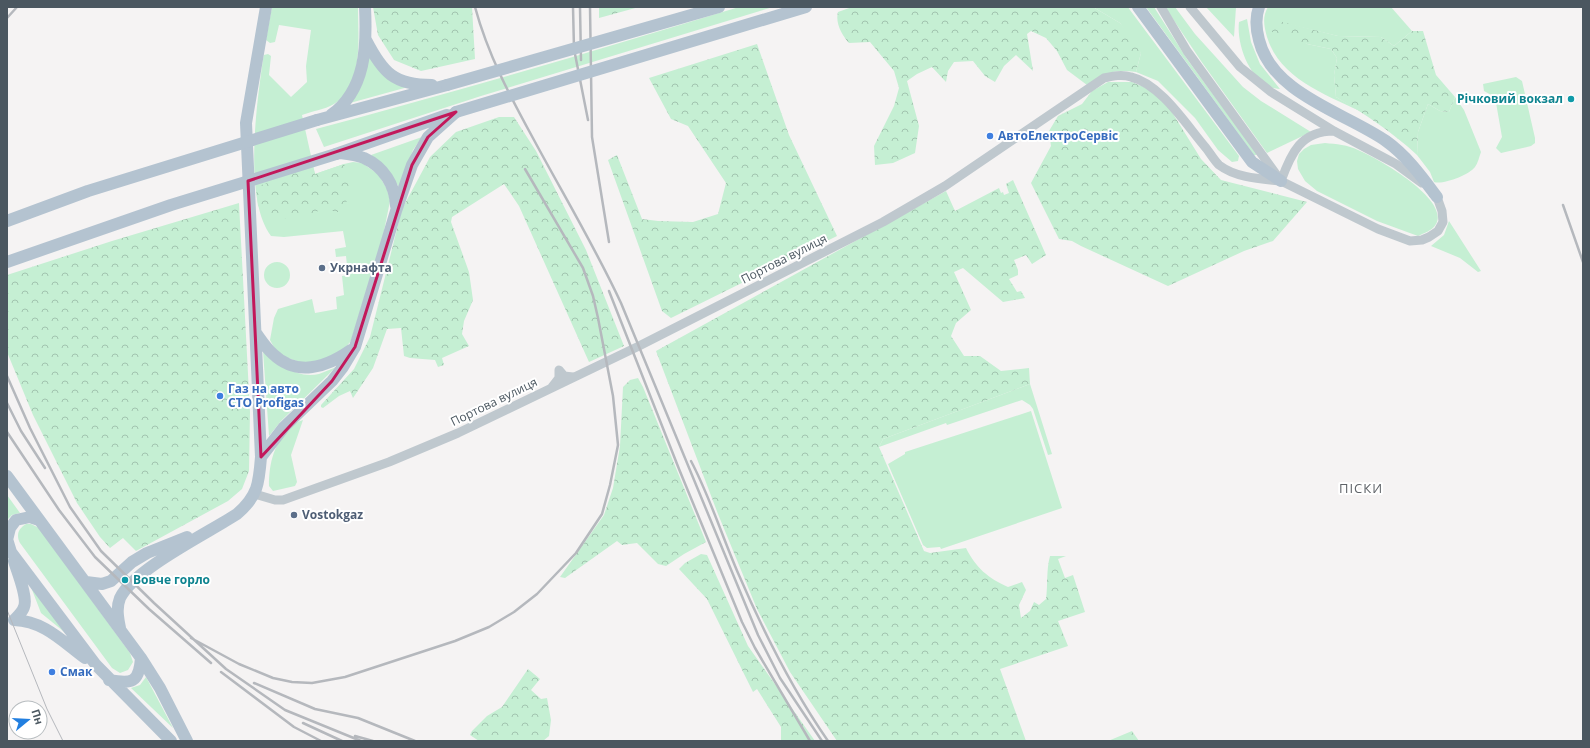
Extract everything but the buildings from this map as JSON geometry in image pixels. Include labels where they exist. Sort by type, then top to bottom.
[{"type":"main road","points":[[120,628],[117,610],[120,598],[126,589],[142,573],[161,559],[237,514],[248,505],[255,494],[259,482],[261,457],[246,124],[266,7]]},
{"type":"main road","points":[[323,118],[337,110],[348,98],[356,85],[363,64],[366,40],[364,7]]},
{"type":"main road","points":[[7,221],[88,191],[323,118],[447,85],[719,7]]},
{"type":"main road","points":[[7,262],[171,205],[338,153],[456,112],[806,7]]},
{"type":"main road","points":[[1138,7],[1252,162],[1281,181]]},
{"type":"main road","points":[[1259,7],[1256,23],[1260,47],[1272,66],[1283,78],[1299,92],[1316,103],[1385,140],[1422,175],[1437,197]]},
{"type":"main road","points":[[366,40],[377,61],[388,74],[403,82],[420,85],[447,85]]},
{"type":"main road","points":[[261,457],[284,427],[332,381],[344,367],[355,347],[396,211],[412,165],[428,136],[456,112]]},
{"type":"main road","points":[[338,153],[364,158],[377,166],[387,176],[394,189],[396,211]]},
{"type":"main road","points":[[256,332],[273,354],[292,366],[306,369],[328,364],[339,359],[355,347]]},
{"type":"main road","points":[[7,476],[141,658],[160,688],[187,741]]},
{"type":"main road","points":[[39,520],[30,517],[16,520],[10,528],[7,539],[25,598],[24,606],[14,620],[26,620],[37,624],[96,665]]},
{"type":"main road","points":[[86,582],[102,584],[111,581],[132,562],[147,553],[215,528]]},
{"type":"main road","points":[[11,552],[96,665],[109,680],[171,741]]},
{"type":"main road","points":[[109,680],[128,682],[134,680],[139,674],[141,658]]},
{"type":"street","points":[[1161,7],[1187,51],[1281,181],[1378,229],[1410,241],[1422,240],[1438,231],[1443,222],[1443,216],[1437,197],[1414,176],[1396,164],[1334,131],[1256,81],[1240,67],[1190,7]]},
{"type":"street","name":"Портова вулиця","points":[[255,494],[275,500],[292,498],[417,451],[644,344],[883,222],[945,186],[1104,78],[1130,76],[1142,80],[1154,89],[1170,105],[1220,165],[1236,174],[1281,181]]},
{"type":"street","points":[[1281,181],[1288,160],[1296,148],[1305,139],[1325,131],[1334,131]]},
{"type":"street","points":[[551,388],[559,378],[560,370],[564,376],[573,377]]},
{"type":"highlighted area","points":[[456,112],[428,137],[412,165],[355,347],[332,381],[261,457],[248,181]]},
{"type":"green space","points":[[272,7],[358,7],[357,60],[355,73],[350,85],[344,96],[334,104],[302,115],[315,174],[344,164],[353,162],[362,163],[378,174],[387,189],[390,201],[383,236],[351,341],[337,355],[306,364],[285,357],[275,349],[270,340],[274,318],[278,309],[312,299],[315,313],[337,309],[336,297],[344,295],[342,276],[348,275],[346,256],[336,257],[335,249],[346,247],[343,231],[284,237],[271,236],[262,220],[257,199],[254,150],[258,100],[264,55],[268,54],[271,56],[269,75],[291,97],[307,82],[306,66],[311,30],[279,25],[275,42],[270,43],[266,40]]},
{"type":"green space","points":[[373,7],[472,7],[475,59],[421,71],[394,60],[378,35]]},
{"type":"green space","points":[[599,7],[639,7],[599,18]]},
{"type":"green space","points":[[739,7],[773,7],[481,96],[324,147],[316,129],[528,70]]},
{"type":"green space","points":[[852,7],[1093,7],[1120,23],[1136,41],[1141,53],[1136,72],[1121,71],[1110,73],[1087,85],[1067,70],[1057,51],[1046,38],[1031,31],[1027,34],[1033,71],[1016,55],[1004,66],[995,82],[985,76],[973,61],[954,62],[948,71],[946,82],[932,67],[917,74],[907,81],[919,126],[915,153],[893,163],[875,165],[874,146],[894,106],[899,88],[894,71],[870,42],[849,43],[842,33],[837,20],[838,12]]},
{"type":"green space","points":[[1093,7],[1128,7],[1239,156],[1238,161],[1232,162],[1218,150],[1195,118],[1158,81],[1136,72],[1141,53],[1120,23]]},
{"type":"green space","points":[[1146,7],[1154,7],[1187,59],[1257,154],[1256,155],[1254,155]]},
{"type":"green space","points":[[1165,7],[1175,7],[1195,34],[1243,87],[1261,101],[1311,132],[1267,153],[1201,61]]},
{"type":"green space","points":[[1206,7],[1236,7],[1234,37]]},
{"type":"green space","points":[[1268,7],[1391,7],[1412,31],[1394,46],[1381,37],[1338,36],[1271,20],[1307,44],[1331,49],[1337,58],[1334,75],[1336,97],[1366,114],[1308,85],[1294,76],[1283,65],[1273,52],[1267,37],[1264,18]]},
{"type":"green space","points":[[1247,19],[1251,42],[1260,64],[1280,89],[1270,87],[1261,81],[1254,74],[1248,64],[1243,53],[1239,32],[1239,22]]},
{"type":"green space","points":[[1271,19],[1338,36],[1381,37],[1394,46],[1412,31],[1423,31],[1436,75],[1455,97],[1449,112],[1440,111],[1428,104],[1418,132],[1417,155],[1378,124],[1336,97],[1334,75],[1337,58],[1331,49],[1307,44],[1269,31]]},
{"type":"green space","points":[[757,44],[789,135],[837,236],[671,318],[662,311],[608,160],[617,155],[642,219],[693,222],[718,214],[726,183],[688,126],[671,119],[649,78]]},
{"type":"green space","points":[[368,52],[408,87],[350,103]]},
{"type":"green space","points":[[1516,77],[1522,81],[1535,143],[1531,146],[1501,153],[1496,148],[1502,137],[1495,97],[1484,91],[1483,84]]},
{"type":"green space","points":[[1108,82],[1132,82],[1151,90],[1170,109],[1201,159],[1221,180],[1307,202],[1273,241],[1244,251],[1168,286],[1072,241],[1059,239],[1031,183],[1051,146],[1049,131],[1058,116],[1082,104],[1092,91]]},
{"type":"green space","points":[[1455,97],[1464,110],[1481,152],[1478,162],[1472,170],[1449,181],[1438,183],[1434,182],[1430,172],[1417,155],[1418,132],[1428,104],[1440,111],[1449,112]]},
{"type":"green space","points":[[499,117],[514,117],[536,151],[586,250],[624,346],[589,362],[519,206],[504,184],[452,217],[451,222],[469,272],[473,300],[464,321],[462,334],[469,346],[442,358],[444,365],[438,367],[435,360],[410,358],[404,356],[401,328],[387,329],[373,368],[353,398],[350,391],[339,396],[323,408],[321,407],[321,405],[354,369],[370,337],[402,209],[430,157],[456,132]]},
{"type":"green space","points":[[422,137],[413,150],[399,187],[379,162],[371,155]]},
{"type":"green space","points":[[1325,143],[1338,144],[1354,148],[1395,170],[1422,192],[1432,203],[1437,214],[1436,224],[1428,232],[1418,236],[1377,221],[1317,191],[1305,181],[1298,169],[1297,161],[1299,154],[1304,149],[1311,145]]},
{"type":"green space","points":[[344,164],[347,171],[349,193],[343,212],[336,212],[324,208],[310,216],[296,220],[273,214],[258,206],[256,187],[313,167],[315,174]]},
{"type":"green space","points":[[1013,180],[1046,255],[1032,264],[1026,255],[1014,260],[1018,270],[1018,275],[1009,279],[1017,292],[1021,291],[1025,298],[1003,302],[963,268],[954,272],[971,310],[956,323],[951,336],[964,356],[980,356],[1001,371],[1029,368],[1030,384],[883,439],[879,447],[924,551],[930,553],[966,548],[978,567],[994,580],[1008,587],[1022,582],[1026,590],[1019,605],[1021,618],[1030,611],[1034,602],[1039,605],[1046,599],[1050,556],[1066,556],[1058,559],[1065,578],[1073,575],[1085,612],[1058,621],[1068,646],[1000,669],[1026,741],[837,741],[790,672],[757,609],[718,514],[656,351],[946,191],[955,211],[999,188],[1001,193],[1003,192],[1004,195],[1009,193],[1006,184]]},
{"type":"green space","points":[[239,203],[250,412],[249,471],[242,489],[228,501],[136,551],[123,538],[110,548],[100,537],[77,503],[33,415],[7,352],[7,275],[112,241]]},
{"type":"green space","points":[[1449,221],[1481,271],[1478,272],[1460,258],[1431,246],[1444,235]]},
{"type":"green space","points":[[277,262],[286,266],[290,275],[286,284],[277,288],[268,284],[264,275],[268,266]]},
{"type":"green space","points":[[263,351],[289,369],[303,374],[319,374],[336,367],[281,421],[269,436]]},
{"type":"green space","points":[[638,378],[706,542],[666,566],[658,564],[637,543],[622,545],[617,541],[565,578],[560,577],[604,515],[613,488],[620,446],[623,387],[630,380]]},
{"type":"green space","points":[[1030,384],[1052,454],[1048,455],[1033,409],[1022,400],[947,425],[946,423],[879,447],[883,439]]},
{"type":"green space","points":[[1031,411],[1062,508],[941,549],[940,547],[927,548],[923,545],[888,464],[905,454],[905,452]]},
{"type":"green space","points":[[303,420],[291,455],[297,482],[295,486],[273,491],[269,486],[270,469],[274,453],[281,438],[296,423]]},
{"type":"green space","points":[[7,495],[20,513],[12,515],[7,520]]},
{"type":"green space","points":[[26,524],[31,524],[39,528],[130,653],[133,662],[128,670],[120,673],[112,668],[20,543],[18,532]]},
{"type":"green space","points":[[701,554],[707,555],[748,646],[815,741],[781,741],[781,727],[757,689],[753,692],[707,599],[679,569],[685,563]]},
{"type":"green space","points":[[29,582],[68,635],[41,613]]},
{"type":"green space","points":[[528,669],[540,679],[531,690],[541,699],[547,698],[551,720],[549,736],[543,741],[479,741],[470,735],[487,716],[502,707]]},
{"type":"green space","points":[[146,677],[173,728],[131,688],[140,685]]},
{"type":"green space","points":[[1132,731],[1139,741],[1108,741]]},
{"type":"tram line","points":[[7,610],[47,709],[63,741]]},
{"type":"railway","points":[[7,18],[17,7]]},
{"type":"railway","points":[[475,7],[486,42],[508,91],[590,241],[621,303],[758,635],[780,678],[822,741]]},
{"type":"railway","points":[[573,7],[574,49],[588,120]]},
{"type":"railway","points":[[580,7],[581,60]]},
{"type":"railway","points":[[590,7],[592,137],[609,242]]},
{"type":"railway","points":[[191,638],[239,664],[273,678],[292,682],[312,683],[345,677],[455,641],[489,627],[514,612],[537,594],[576,553],[602,514],[610,485],[618,445],[613,396],[593,296],[583,268],[525,169]]},
{"type":"railway","points":[[1563,205],[1583,262]]},
{"type":"railway","points":[[609,291],[679,469],[742,622],[755,648],[810,741]]},
{"type":"railway","points":[[7,376],[30,428],[70,507],[101,551],[154,603],[226,669],[285,710],[361,741]]},
{"type":"railway","points":[[7,403],[21,431],[45,468]]},
{"type":"railway","points":[[7,432],[59,510],[95,557],[149,609],[211,663]]},
{"type":"railway","points":[[691,461],[710,503],[738,573],[768,638],[802,701],[828,741]]},
{"type":"railway","points":[[221,672],[294,727],[321,741]]},
{"type":"railway","points":[[254,683],[315,709],[358,718],[415,741]]},
{"type":"railway","points":[[303,723],[342,741]]},
{"type":"railway","points":[[355,736],[373,741]]},
{"type":"place","name":"Річковий вокзал","points":[[1571,99]]},
{"type":"place","name":"АвтоЕлектроСервіс","points":[[990,136]]},
{"type":"place","name":"Укрнафта","points":[[322,268]]},
{"type":"place","name":"Газ на авто СТО Profigas","points":[[220,396]]},
{"type":"place","name":"Vostokgaz","points":[[294,515]]},
{"type":"place","name":"Вовче горло","points":[[125,580]]},
{"type":"place","name":"Смак","points":[[52,672]]},
{"type":"district","name":"ПІСКИ","points":[[1361,488]]}]
